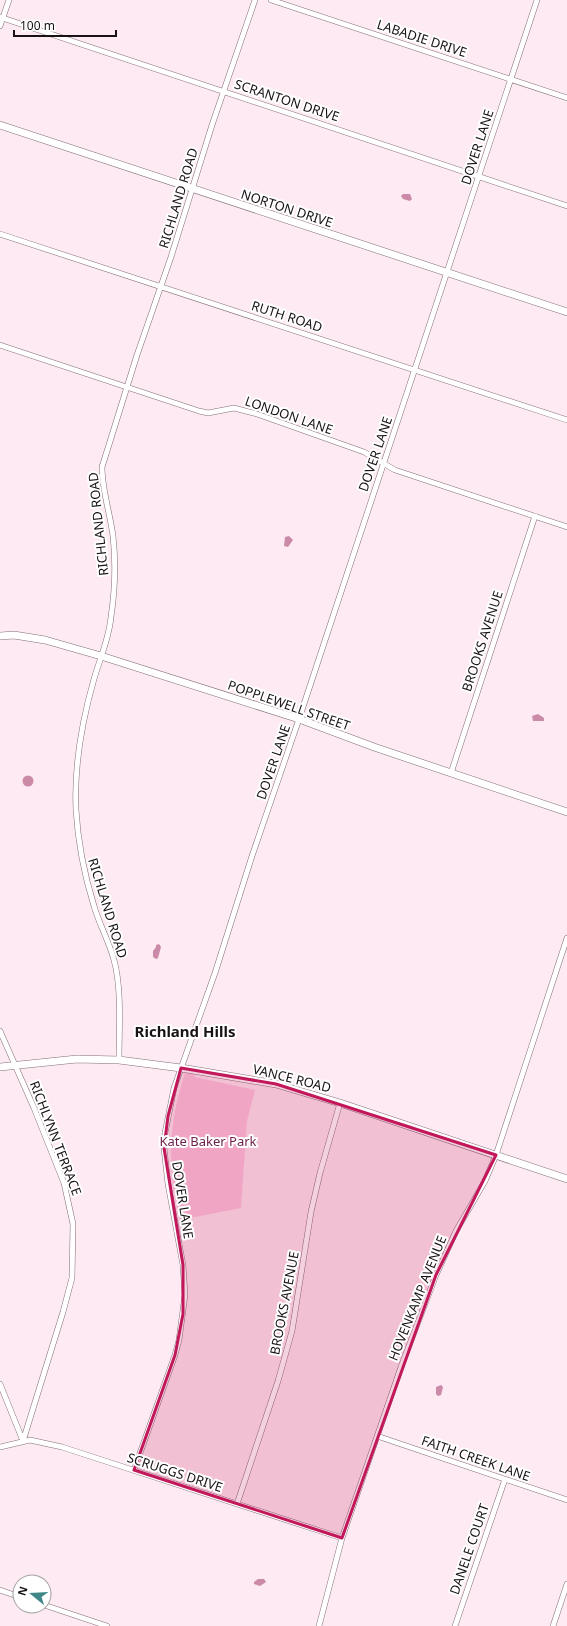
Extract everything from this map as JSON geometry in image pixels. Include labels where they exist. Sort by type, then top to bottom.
[{"type":"street","points":[[0,26],[1,18],[9,0]]},
{"type":"street","name":"RICHLAND ROAD","points":[[119,1060],[116,971],[114,960],[94,906],[80,852],[76,809],[76,786],[81,737],[87,703],[108,635],[115,570],[113,536],[102,477],[102,467],[224,90],[255,0]]},
{"type":"street","name":"LABADIE DRIVE","points":[[270,0],[567,98]]},
{"type":"street","name":"DOVER LANE","points":[[134,1470],[175,1355],[183,1314],[185,1295],[183,1266],[168,1184],[164,1148],[168,1116],[180,1068],[215,973],[252,856],[416,370],[536,0]]},
{"type":"street","name":"SCRANTON DRIVE","points":[[1,18],[224,90],[567,206]]},
{"type":"street","name":"NORTON DRIVE","points":[[0,125],[192,190],[567,312]]},
{"type":"street","name":"RUTH ROAD","points":[[0,234],[567,420]]},
{"type":"street","name":"LONDON LANE","points":[[0,345],[198,411],[208,413],[234,408],[257,414],[364,452],[395,470],[567,527]]},
{"type":"street","name":"BROOKS AVENUE","points":[[451,773],[535,516]]},
{"type":"street","name":"POPPLEWELL STREET","points":[[0,636],[14,635],[45,640],[102,656],[299,720],[567,812]]},
{"type":"street","name":"HOVENKAMP AVENUE","points":[[319,1626],[342,1538],[377,1436],[436,1275],[456,1231],[485,1181],[496,1156],[567,938]]},
{"type":"street","name":"RICHLYNN TERRACE","points":[[0,1031],[34,1108],[64,1183],[72,1211],[74,1236],[70,1285],[23,1442]]},
{"type":"street","name":"VANCE ROAD","points":[[0,1067],[77,1059],[119,1060],[180,1068],[276,1084],[340,1103],[567,1179]]},
{"type":"street","name":"BROOKS AVENUE","points":[[237,1504],[278,1381],[292,1331],[311,1212],[320,1173],[340,1103]]},
{"type":"street","points":[[0,1384],[23,1442]]},
{"type":"street","name":"FAITH CREEK LANE","points":[[377,1436],[567,1500]]},
{"type":"street","name":"SCRUGGS DRIVE","points":[[0,1447],[30,1440],[62,1447],[342,1538]]},
{"type":"street","name":"DANELE COURT","points":[[455,1626],[505,1479]]},
{"type":"street","points":[[553,1626],[567,1584]]},
{"type":"street","points":[[0,1590],[12,1594]]},
{"type":"street","points":[[52,1608],[107,1626]]},
{"type":"highlighted area","points":[[181,1068],[276,1084],[496,1155],[436,1275],[342,1538],[134,1470],[175,1355],[183,1314],[183,1265],[164,1148],[168,1116]]},
{"type":"green space","name":"Kate Baker Park","points":[[185,1073],[193,1073],[195,1077],[255,1090],[247,1121],[241,1208],[180,1220],[173,1181],[171,1146],[179,1092]]},
{"type":"shaded area","points":[[403,194],[410,194],[412,199],[410,201],[403,199],[401,196]]},
{"type":"shaded area","points":[[289,536],[293,540],[288,547],[284,546],[285,537]]},
{"type":"shaded area","points":[[538,714],[544,718],[544,721],[533,721],[532,716]]},
{"type":"shaded area","points":[[26,776],[30,776],[32,777],[32,785],[26,786],[23,783],[23,779]]},
{"type":"shaded area","points":[[159,944],[161,947],[158,958],[156,959],[153,957],[153,951],[156,945]]},
{"type":"shaded area","points":[[441,1385],[443,1387],[441,1395],[438,1396],[436,1394],[436,1387]]},
{"type":"shaded area","points":[[258,1579],[264,1579],[266,1582],[260,1586],[254,1584],[254,1582]]},
{"type":"district","name":"Richland Hills","points":[[185,1031]]}]
